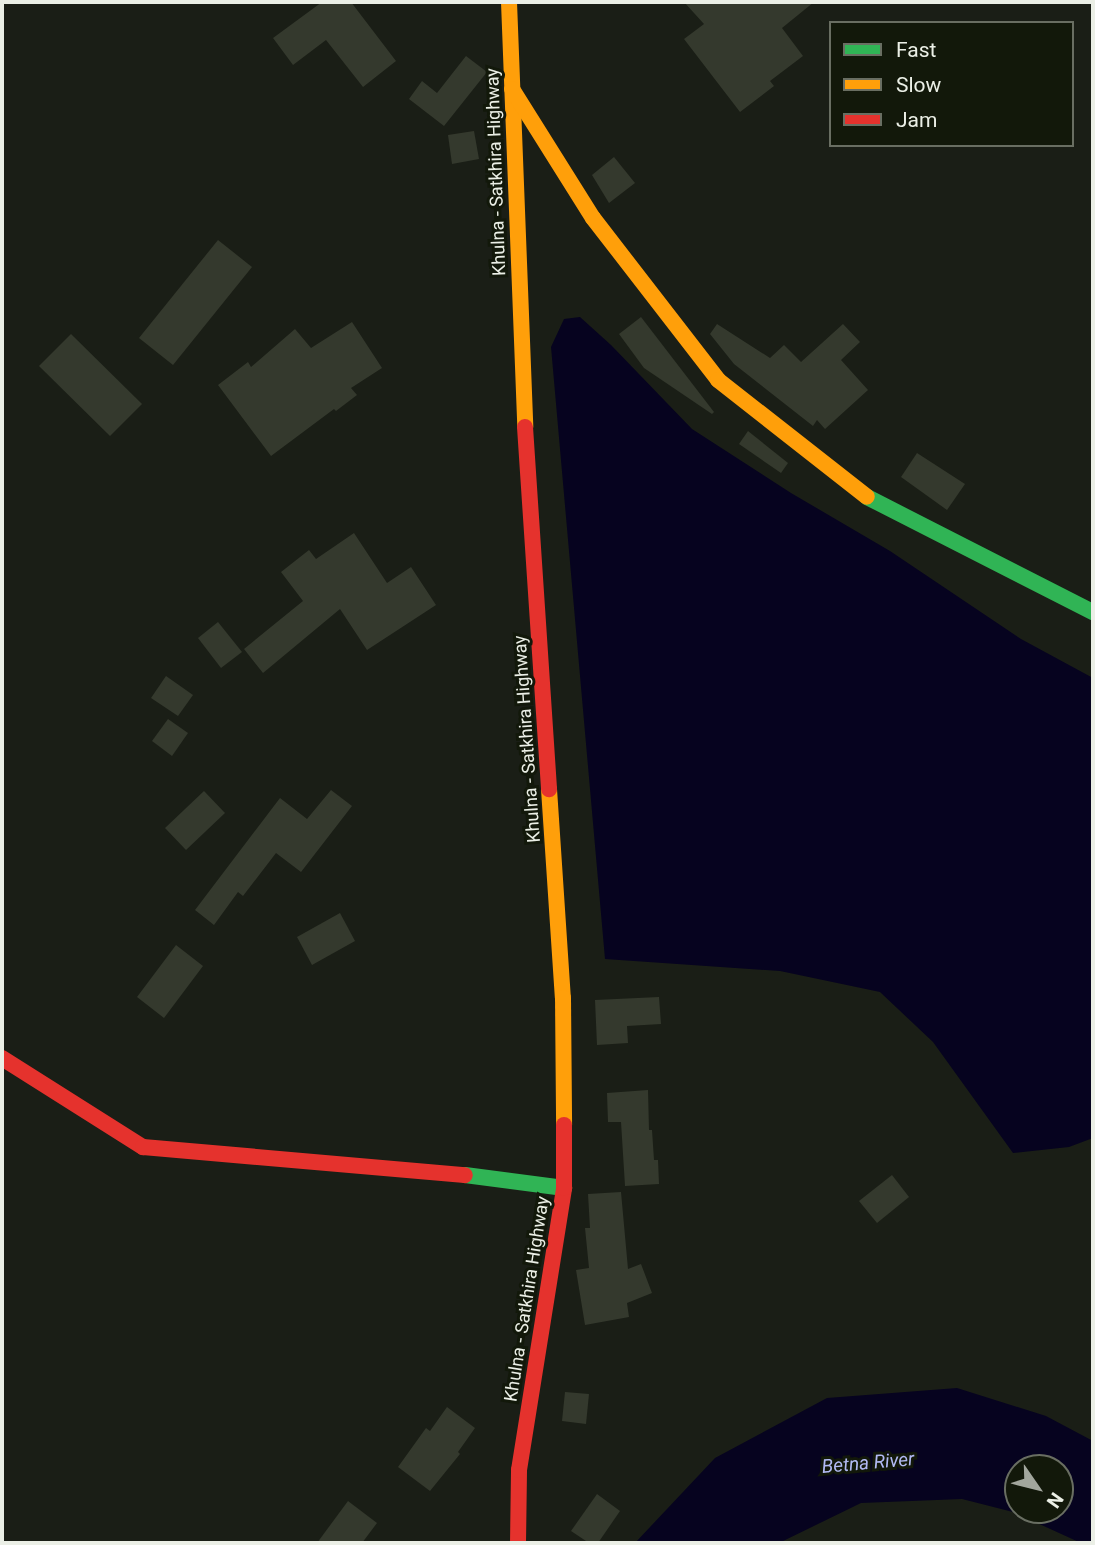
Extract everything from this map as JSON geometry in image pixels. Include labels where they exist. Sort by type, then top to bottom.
[{"type":"main road","name":"Khulna - Satkhira Highway","points":[[509,2],[523,395],[563,998],[564,1188],[519,1470],[518,1543]]},
{"type":"main road","points":[[512,89],[593,218],[718,380],[870,499],[1093,612]]},
{"type":"main road","points":[[2,1058],[143,1147],[460,1174],[564,1188]]},
{"type":"water","points":[[580,317],[611,345],[692,429],[791,493],[890,551],[1021,639],[1093,678],[1093,1138],[1069,1147],[1013,1153],[933,1042],[880,992],[780,971],[605,959],[551,347],[564,319]]},
{"type":"water","name":"Betna River","points":[[957,1388],[1046,1416],[1093,1441],[1093,1543],[1081,1543],[1039,1524],[1074,1524],[1074,1454],[1004,1454],[1004,1510],[962,1499],[861,1503],[779,1543],[635,1543],[715,1458],[827,1398]]},
{"type":"building","points":[[322,2],[351,2],[396,61],[363,87],[326,40],[293,65],[273,38]]},
{"type":"building","points":[[684,2],[814,2],[782,28],[803,56],[770,81],[774,86],[740,112],[684,39],[704,24]]},
{"type":"building","points":[[466,56],[487,72],[444,126],[409,99],[422,81],[437,93]]},
{"type":"building","points":[[474,131],[479,159],[452,164],[448,135]]},
{"type":"building","points":[[614,157],[635,183],[609,203],[592,175]]},
{"type":"building","points":[[218,240],[252,267],[173,365],[139,338]]},
{"type":"building","points":[[641,317],[714,412],[712,414],[644,368],[619,334]]},
{"type":"building","points":[[352,322],[382,368],[351,388],[357,395],[271,456],[218,385],[248,362],[251,367],[295,329],[311,348]]},
{"type":"building","points":[[717,324],[770,358],[784,345],[801,362],[843,324],[860,342],[841,360],[868,390],[825,429],[817,420],[813,426],[734,364],[710,334]]},
{"type":"building","points":[[71,334],[142,404],[110,436],[39,366]]},
{"type":"building","points":[[748,431],[788,463],[781,473],[739,444]]},
{"type":"building","points":[[917,453],[965,484],[947,510],[901,477]]},
{"type":"building","points":[[354,533],[387,583],[411,567],[436,605],[367,650],[340,609],[263,673],[244,649],[303,601],[281,572],[309,550],[316,559]]},
{"type":"building","points":[[218,622],[242,652],[221,668],[198,638]]},
{"type":"building","points":[[166,676],[193,695],[178,716],[151,698]]},
{"type":"building","points":[[168,719],[188,733],[172,756],[152,741]]},
{"type":"building","points":[[331,790],[352,806],[301,872],[276,853],[243,896],[238,892],[214,925],[195,910],[280,798],[307,819]]},
{"type":"building","points":[[204,791],[225,813],[186,850],[165,828]]},
{"type":"building","points":[[340,913],[355,941],[312,965],[297,937]]},
{"type":"building","points":[[176,945],[203,966],[164,1018],[137,997]]},
{"type":"building","points":[[659,997],[661,1024],[627,1026],[628,1043],[597,1045],[595,1000]]},
{"type":"building","points":[[648,1090],[649,1130],[652,1130],[654,1160],[658,1160],[659,1184],[625,1186],[621,1122],[608,1122],[607,1093]]},
{"type":"building","points":[[892,1175],[909,1197],[877,1223],[859,1201]]},
{"type":"building","points":[[621,1192],[628,1269],[641,1264],[652,1293],[627,1303],[629,1317],[585,1325],[576,1270],[589,1268],[585,1228],[590,1228],[588,1194]]},
{"type":"building","points":[[565,1392],[589,1394],[586,1424],[562,1421]]},
{"type":"building","points":[[447,1407],[475,1428],[458,1452],[460,1454],[430,1491],[398,1467],[426,1428],[430,1431]]},
{"type":"building","points":[[597,1494],[620,1511],[598,1543],[589,1543],[571,1531]]},
{"type":"building","points":[[348,1501],[377,1523],[362,1543],[317,1543]]},
{"type":"traffic: fast","points":[[867,497],[1093,612]]},
{"type":"traffic: fast","points":[[465,1175],[564,1188]]},
{"type":"traffic: slow","points":[[509,2],[525,427]]},
{"type":"traffic: slow","points":[[512,89],[593,218],[718,380],[867,497]]},
{"type":"traffic: slow","points":[[549,789],[563,998],[564,1125]]},
{"type":"traffic: jam","points":[[525,427],[549,789]]},
{"type":"traffic: jam","points":[[2,1058],[143,1147],[465,1175]]},
{"type":"traffic: jam","points":[[518,1543],[519,1470],[564,1188],[564,1125]]}]
